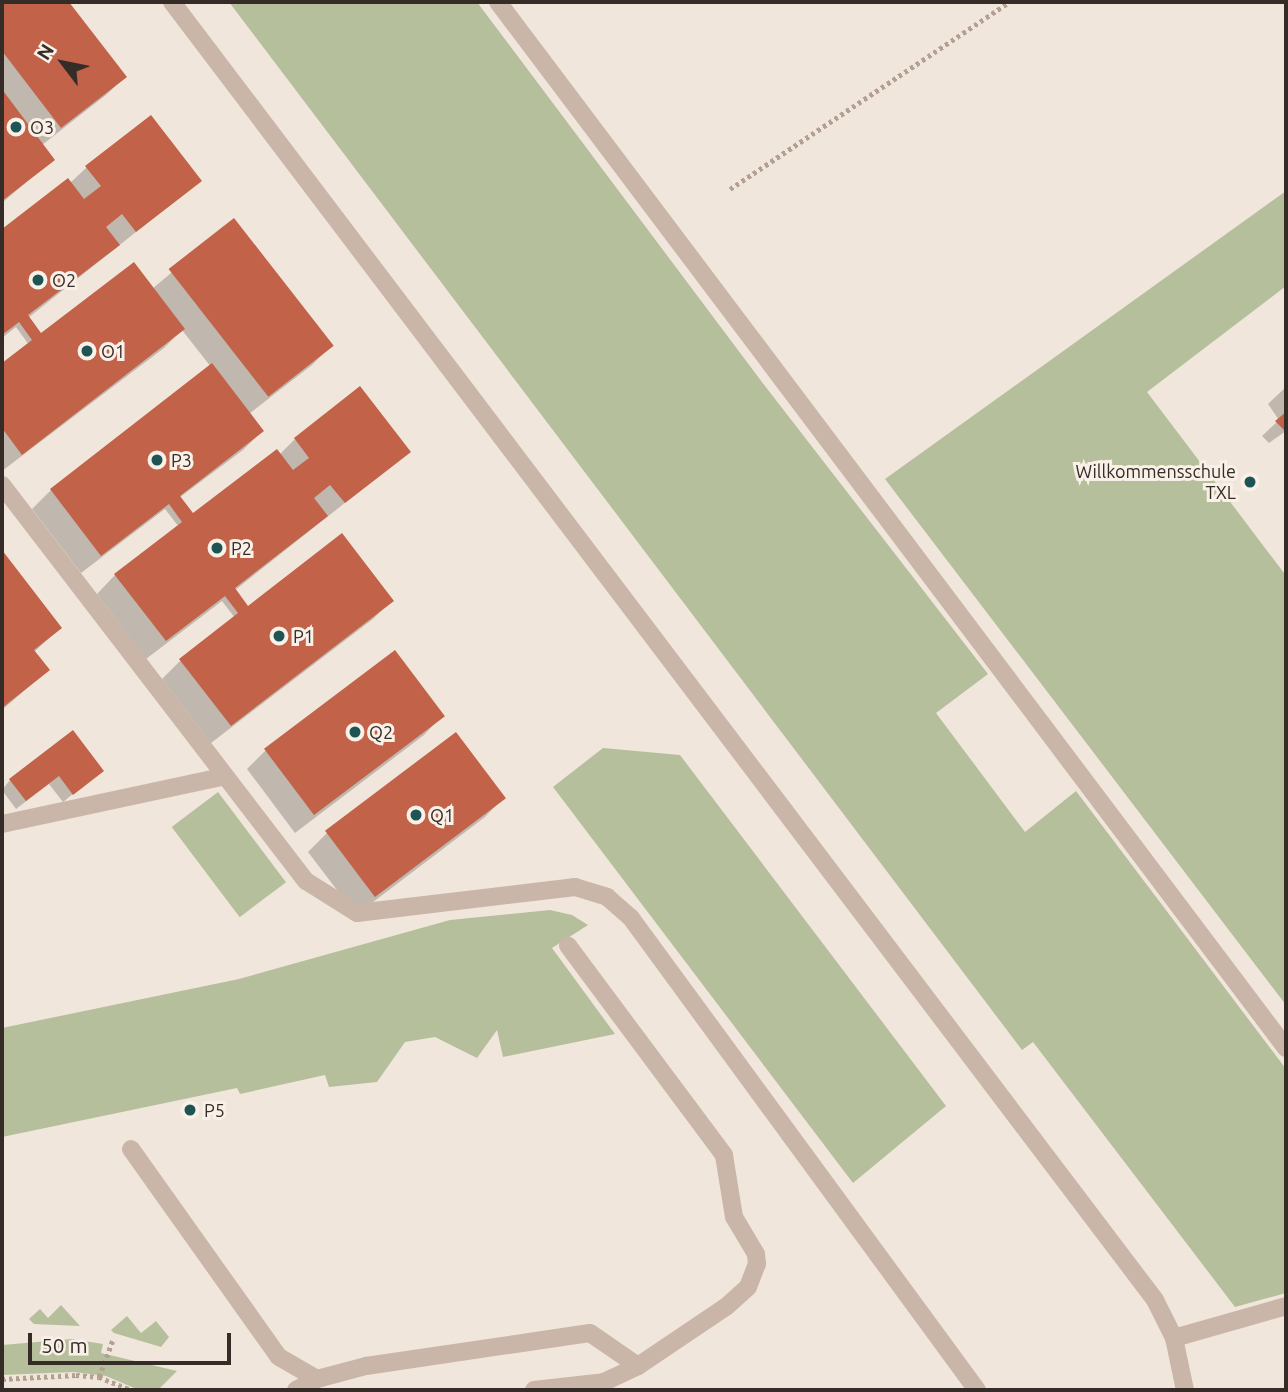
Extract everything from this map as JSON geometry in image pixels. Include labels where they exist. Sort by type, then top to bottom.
[{"type":"lane","points":[[172,2],[1146,1289],[1174,1338],[1182,1362],[1185,1390]]},
{"type":"lane","points":[[498,2],[1286,1048]]},
{"type":"lane","points":[[2,485],[306,881],[358,913],[575,887],[607,897],[631,918],[977,1390]]},
{"type":"lane","points":[[2,824],[225,776]]},
{"type":"lane","points":[[534,1390],[604,1382],[638,1366],[708,1321],[748,1287],[757,1264],[756,1254],[734,1217],[724,1154],[568,946]]},
{"type":"lane","points":[[131,1149],[279,1357],[317,1378]]},
{"type":"lane","points":[[1174,1338],[1286,1306]]},
{"type":"lane","points":[[296,1390],[317,1378],[366,1366],[590,1333],[638,1366]]},
{"type":"path","points":[[730,189],[1009,2]]},
{"type":"path","points":[[99,1377],[113,1339]]},
{"type":"path","points":[[2,1379],[57,1374],[99,1377],[131,1390]]},
{"type":"green space","points":[[229,2],[477,2],[765,386],[988,674],[936,713],[1025,832],[1076,791],[1286,1069],[1286,1293],[1235,1307],[1033,1042],[1022,1050]]},
{"type":"green space","points":[[1286,191],[1286,286],[1147,392],[1284,573],[1286,571],[1286,1005],[885,479]]},
{"type":"green space","points":[[603,748],[680,755],[946,1106],[853,1183],[553,787]]},
{"type":"green space","points":[[218,792],[286,882],[240,917],[172,827]]},
{"type":"green space","points":[[550,910],[572,915],[588,925],[552,948],[615,1034],[503,1057],[497,1030],[477,1058],[435,1037],[405,1042],[377,1082],[329,1087],[325,1075],[240,1094],[237,1088],[2,1137],[2,1028],[239,979],[450,920]]},
{"type":"green space","points":[[61,1305],[80,1326],[34,1324],[29,1319],[40,1309],[48,1318]]},
{"type":"green space","points":[[127,1316],[141,1333],[156,1321],[169,1337],[161,1347],[114,1333],[111,1330]]},
{"type":"green space","points":[[72,1339],[103,1344],[101,1353],[177,1371],[158,1390],[139,1390],[106,1376],[74,1372],[2,1375],[2,1345]]},
{"type":"building","points":[[2,2],[69,2],[127,77],[61,128],[2,51]]},
{"type":"building","name":"O3","points":[[4,92],[55,160],[2,201],[2,94]]},
{"type":"building","points":[[151,115],[202,181],[136,232],[122,214],[106,227],[120,245],[28,315],[41,333],[134,262],[185,329],[22,455],[2,428],[2,363],[32,340],[19,322],[2,335],[2,229],[68,178],[84,199],[101,186],[85,166]]},
{"type":"building","points":[[234,218],[334,346],[268,397],[169,269]]},
{"type":"building","points":[[212,363],[264,431],[180,496],[193,513],[277,449],[293,470],[309,458],[294,438],[360,386],[411,452],[345,503],[330,485],[314,498],[328,516],[235,588],[248,606],[342,533],[394,601],[231,726],[179,659],[238,613],[225,596],[166,641],[114,574],[182,522],[169,504],[101,556],[50,489]]},
{"type":"building","points":[[1286,412],[1286,429],[1284,430],[1275,421]]},
{"type":"building","points":[[2,550],[62,628],[34,650],[50,670],[2,708]]},
{"type":"building","name":"Q2","points":[[395,650],[445,716],[314,815],[264,749]]},
{"type":"building","points":[[73,730],[104,771],[73,795],[59,776],[26,801],[9,779]]},
{"type":"building","name":"Q1","points":[[456,732],[506,798],[375,897],[325,831]]},
{"type":"place","name":"O3","points":[[16,127]]},
{"type":"place","name":"O2","points":[[38,280]]},
{"type":"place","name":"O1","points":[[87,351]]},
{"type":"place","name":"P3","points":[[157,460]]},
{"type":"place","name":"Willkommensschule TXL","points":[[1250,482]]},
{"type":"place","name":"P2","points":[[217,548]]},
{"type":"place","name":"P1","points":[[279,636]]},
{"type":"place","name":"Q2","points":[[355,732]]},
{"type":"place","name":"Q1","points":[[416,815]]},
{"type":"place","name":"P5","points":[[190,1110]]}]
